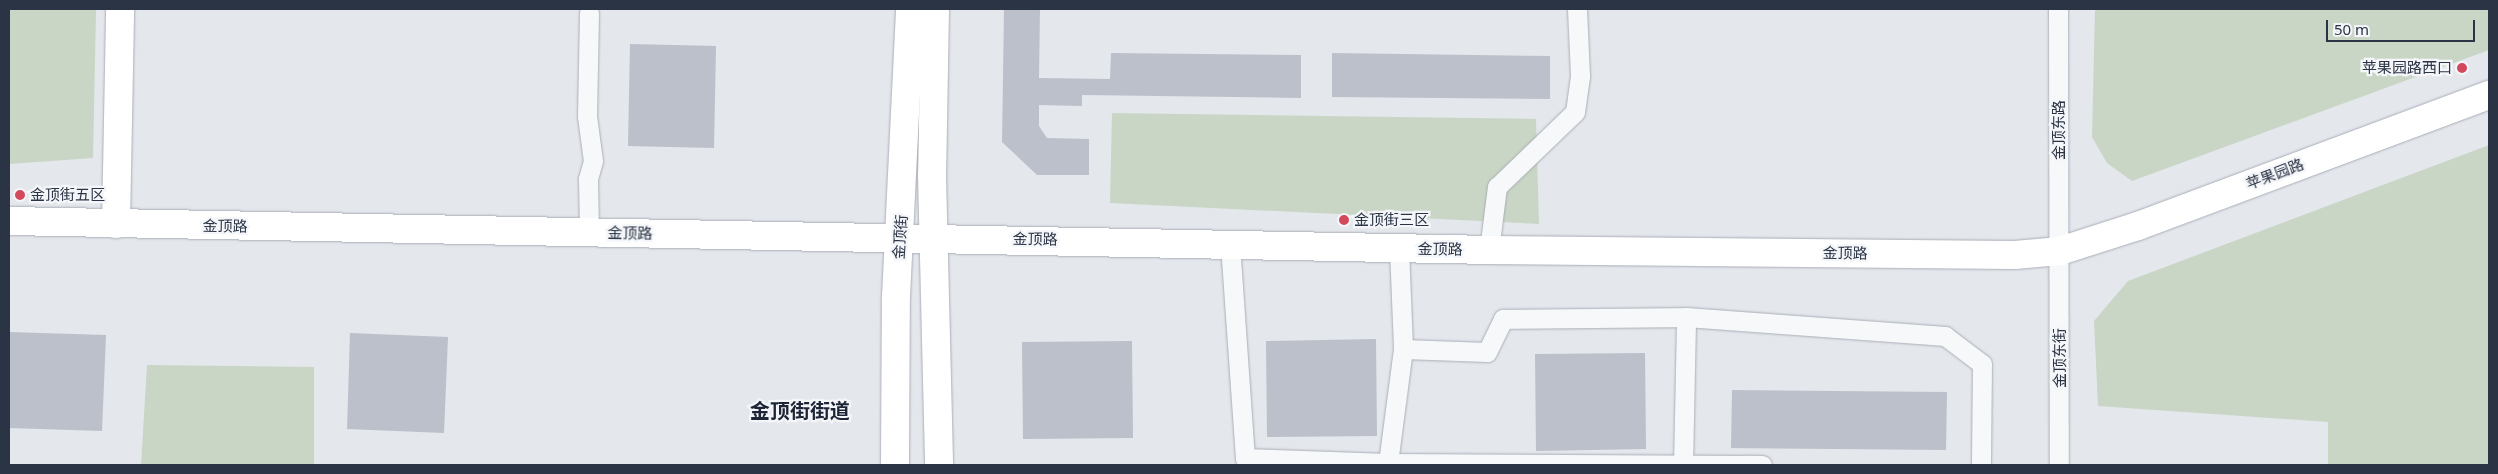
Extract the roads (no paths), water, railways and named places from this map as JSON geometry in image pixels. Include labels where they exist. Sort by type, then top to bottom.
[{"type":"street","points":[[116,224],[120,9]]},
{"type":"street","name":"金顶街","points":[[895,465],[896,297],[910,9]]},
{"type":"street","points":[[935,9],[932,175],[939,465]]},
{"type":"street","points":[[1489,250],[1497,187],[1575,112],[1580,75],[1577,9]]},
{"type":"street","name":"金顶东路","points":[[2058,9],[2060,251]]},
{"type":"street","points":[[589,13],[587,116],[593,161],[588,179],[589,232]]},
{"type":"street","name":"苹果园路","points":[[2060,251],[2138,226],[2489,95]]},
{"type":"street","name":"金顶路","points":[[9,221],[934,237],[1489,250],[2015,255],[2060,251]]},
{"type":"street","points":[[1230,244],[1245,458],[1388,463],[1762,465]]},
{"type":"street","points":[[1388,463],[1403,349],[1399,248]]},
{"type":"street","name":"金顶东街","points":[[2059,465],[2060,251]]},
{"type":"street","points":[[1403,349],[1487,352],[1503,319],[1686,317],[1945,336],[1982,364],[1981,465]]},
{"type":"street","points":[[1683,465],[1686,317]]},
{"type":"place","name":"苹果园路西口","points":[[2462,68]]},
{"type":"place","name":"金顶街五区","points":[[20,195]]},
{"type":"place","name":"金顶街三区","points":[[1344,220]]},
{"type":"district","name":"金顶街街道","points":[[800,410]]}]
